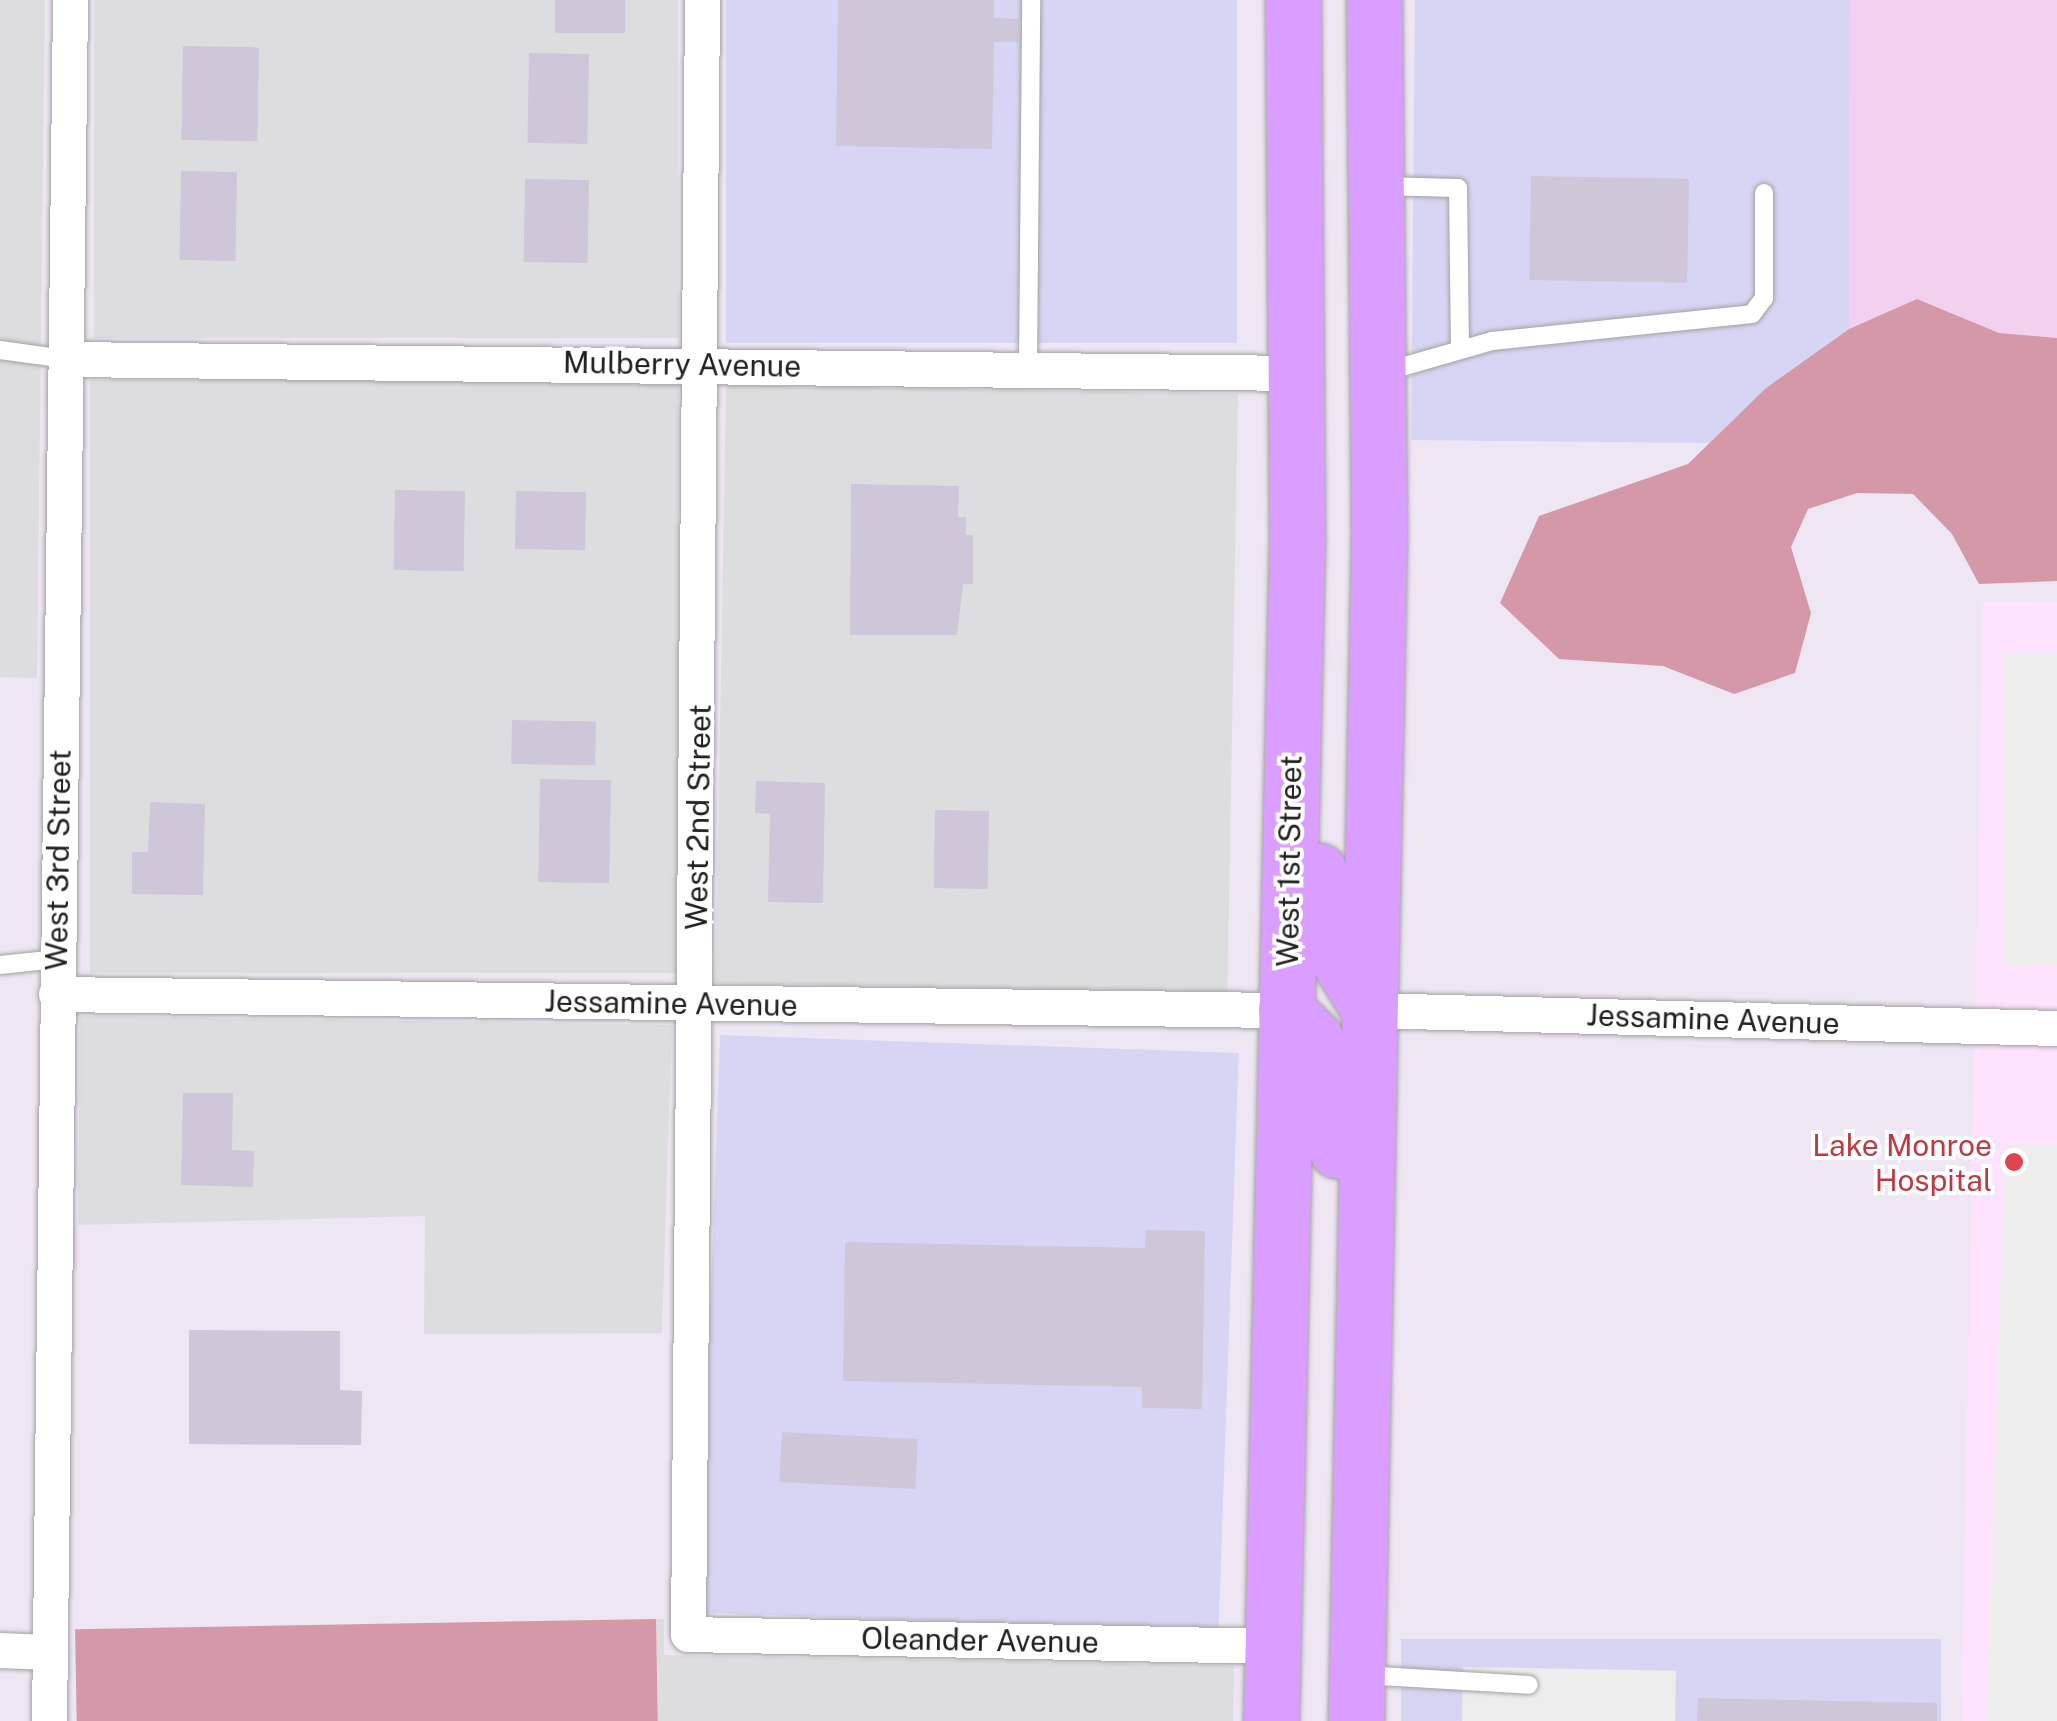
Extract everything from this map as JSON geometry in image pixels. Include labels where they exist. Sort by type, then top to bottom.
[{"type":"main road","name":"West 1st Street","points":[[1271,1721],[1298,373],[1293,0]]},
{"type":"main road","points":[[1357,1698],[1379,374],[1374,0]]},
{"type":"main road","points":[[1293,697],[1318,775],[1319,928],[1369,1010]]},
{"type":"main road","points":[[1286,1010],[1316,1038],[1328,1064],[1334,1142],[1365,1222]]},
{"type":"street","name":"West 3rd Street","points":[[49,1721],[70,0]]},
{"type":"street","name":"West 2nd Street","points":[[688,1634],[702,364],[702,0]]},
{"type":"street","name":"Mulberry Avenue","points":[[66,359],[1298,373]]},
{"type":"street","name":"Jessamine Avenue","points":[[56,976],[696,1004],[1286,1010]]},
{"type":"street","name":"Jessamine Avenue","points":[[1369,1010],[2057,1028]]},
{"type":"street","name":"Oleander Avenue","points":[[688,1634],[1272,1646]]},
{"type":"street","points":[[0,1650],[50,1652]]},
{"type":"lane","points":[[1028,369],[1032,0]]},
{"type":"lane","points":[[1376,186],[1458,188],[1460,348]]},
{"type":"lane","points":[[1379,374],[1460,348],[1752,314],[1764,298],[1764,193]]},
{"type":"lane","points":[[0,350],[66,359]]},
{"type":"lane","points":[[0,965],[56,976]]},
{"type":"lane","points":[[1357,1698],[1529,1685]]},
{"type":"shaded area","points":[[0,0],[45,0],[37,678],[0,677]]},
{"type":"shaded area","points":[[94,0],[678,0],[678,338],[94,338]]},
{"type":"shaded area","points":[[726,0],[1237,0],[1237,343],[726,343]]},
{"type":"shaded area","points":[[1415,0],[1850,0],[1849,329],[1766,388],[1709,443],[1411,440]]},
{"type":"shaded area","points":[[1850,0],[2057,0],[2057,338],[1999,333],[1917,299],[1849,329]]},
{"type":"shaded area","points":[[1917,299],[1999,333],[2057,338],[2057,581],[1979,584],[1952,534],[1913,494],[1857,493],[1808,509],[1791,547],[1811,613],[1795,673],[1734,694],[1663,666],[1559,659],[1500,603],[1539,516],[1688,464],[1766,388],[1849,329]]},
{"type":"shaded area","points":[[90,380],[678,380],[678,973],[90,973]]},
{"type":"shaded area","points":[[726,385],[1238,394],[1227,992],[716,983]]},
{"type":"shaded area","name":"Lake Monroe Hospital","points":[[1983,602],[2057,602],[2057,1721],[1961,1721]]},
{"type":"shaded area","points":[[2003,654],[2057,654],[2057,966],[2003,966]]},
{"type":"shaded area","points":[[80,1016],[672,1025],[662,1333],[424,1334],[425,1216],[78,1225]]},
{"type":"shaded area","points":[[720,1035],[1239,1053],[1219,1631],[700,1613]]},
{"type":"shaded area","points":[[2005,1144],[2057,1144],[2057,1721],[1986,1721]]},
{"type":"shaded area","points":[[656,1619],[664,1619],[664,1655],[1234,1666],[1233,1721],[658,1721]]},
{"type":"shaded area","points":[[656,1619],[658,1721],[77,1721],[75,1629]]},
{"type":"shaded area","points":[[1401,1639],[1941,1639],[1941,1721],[1401,1721]]},
{"type":"shaded area","points":[[1463,1667],[1676,1671],[1675,1721],[1462,1721]]},
{"type":"building","points":[[555,0],[625,0],[625,33],[555,33]]},
{"type":"building","points":[[838,0],[994,0],[994,18],[1019,19],[1018,42],[994,42],[992,149],[836,146]]},
{"type":"building","points":[[183,46],[259,47],[257,141],[181,140]]},
{"type":"building","points":[[529,53],[589,54],[587,144],[527,143]]},
{"type":"building","points":[[181,171],[237,172],[235,261],[179,260]]},
{"type":"building","points":[[1531,176],[1689,179],[1687,283],[1529,280]]},
{"type":"building","points":[[525,179],[589,180],[588,263],[524,262]]},
{"type":"building","points":[[851,484],[959,486],[958,517],[966,517],[966,535],[973,535],[973,584],[963,584],[957,635],[850,635]]},
{"type":"building","points":[[395,490],[465,491],[464,571],[394,570]]},
{"type":"building","points":[[516,491],[586,492],[585,550],[515,549]]},
{"type":"building","points":[[512,720],[596,721],[595,765],[511,764]]},
{"type":"building","points":[[540,779],[611,780],[609,883],[538,882]]},
{"type":"building","points":[[756,781],[825,783],[823,903],[768,902],[770,814],[755,813]]},
{"type":"building","points":[[150,802],[205,804],[203,895],[132,894],[132,852],[148,852]]},
{"type":"building","points":[[935,810],[989,811],[988,889],[934,888]]},
{"type":"building","points":[[183,1093],[233,1093],[232,1150],[254,1151],[253,1187],[181,1185]]},
{"type":"building","points":[[1146,1230],[1205,1231],[1202,1409],[1142,1408],[1142,1387],[843,1381],[845,1242],[1145,1248]]},
{"type":"building","points":[[189,1330],[340,1331],[340,1390],[362,1391],[361,1445],[189,1444]]},
{"type":"building","points":[[782,1432],[918,1439],[915,1489],[779,1482]]},
{"type":"building","points":[[1698,1698],[1937,1703],[1937,1721],[1697,1721]]},
{"type":"place","name":"Lake Monroe Hospital","points":[[2014,1162]]}]
